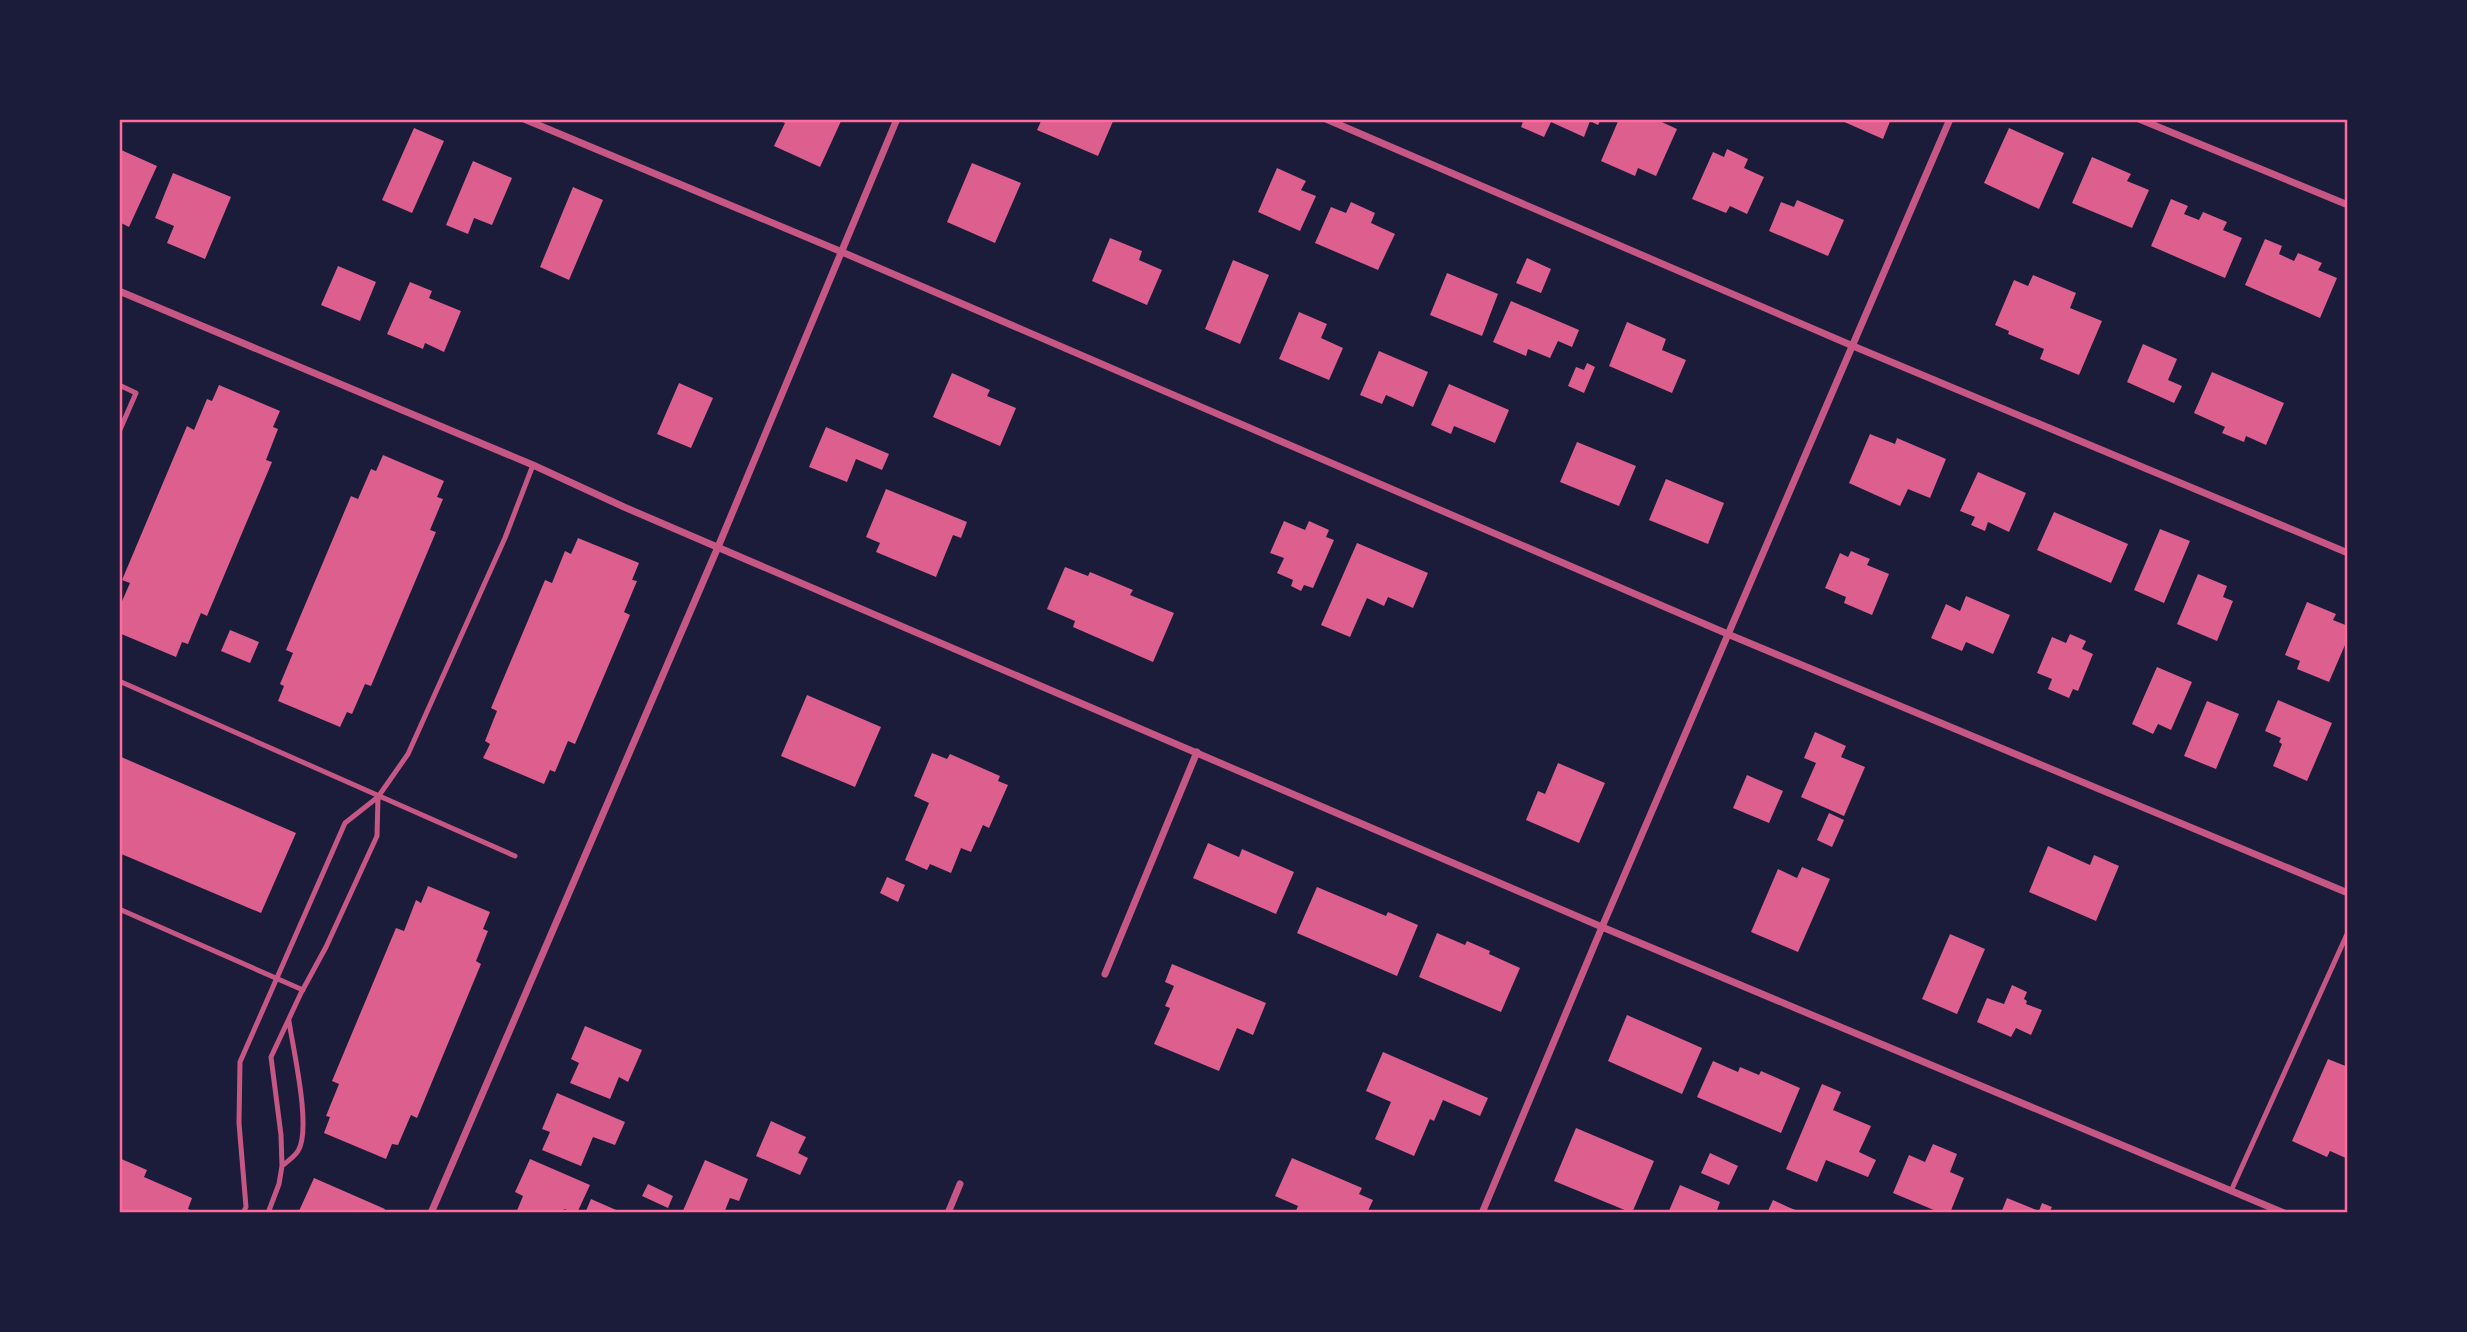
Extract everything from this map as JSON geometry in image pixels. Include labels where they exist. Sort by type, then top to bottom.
[{"type":"street","points":[[524,119],[842,252],[1730,635],[2348,892]]},
{"type":"street","points":[[431,1213],[718,547],[897,119]]},
{"type":"street","points":[[1326,119],[1853,346],[2348,553]]},
{"type":"street","points":[[1482,1213],[1602,927],[1950,119]]},
{"type":"street","points":[[2139,119],[2348,205]]},
{"type":"street","points":[[119,291],[533,465],[1602,927],[2284,1213]]},
{"type":"street","points":[[1105,974],[1197,751]]},
{"type":"street","points":[[948,1213],[960,1184]]},
{"type":"lane","points":[[119,385],[136,393],[119,432]]},
{"type":"lane","points":[[243,1213],[246,1207],[239,1123],[240,1062],[345,823],[378,797],[408,754],[505,538],[533,465]]},
{"type":"lane","points":[[119,681],[515,856]]},
{"type":"lane","points":[[268,1213],[279,1184],[282,1166],[281,1135],[271,1057],[377,836],[378,797]]},
{"type":"lane","points":[[119,909],[303,990]]},
{"type":"lane","points":[[2231,1191],[2348,932]]},
{"type":"lane","points":[[282,1166],[299,1151],[304,1126],[289,1019]]},
{"type":"building","points":[[776,119],[842,119],[820,167],[774,146],[785,123]]},
{"type":"building","points":[[1042,119],[1114,119],[1098,156],[1037,130]]},
{"type":"building","points":[[1524,119],[1601,119],[1598,125],[1590,121],[1584,137],[1551,122],[1544,137],[1521,127]]},
{"type":"building","points":[[1619,119],[1655,119],[1677,129],[1656,176],[1638,168],[1635,176],[1601,161]]},
{"type":"building","points":[[1891,119],[1883,139],[1842,121]]},
{"type":"building","points":[[414,128],[444,141],[412,213],[382,200]]},
{"type":"building","points":[[2009,128],[2064,153],[2039,209],[1984,183]]},
{"type":"building","points":[[119,149],[157,166],[129,227],[119,222]]},
{"type":"building","points":[[1727,149],[1748,159],[1744,168],[1764,177],[1747,214],[1730,206],[1726,213],[1692,199],[1713,152],[1724,157]]},
{"type":"building","points":[[2092,157],[2131,174],[2127,181],[2149,190],[2132,228],[2072,203]]},
{"type":"building","points":[[473,161],[512,178],[492,225],[474,218],[468,234],[446,225]]},
{"type":"building","points":[[972,163],[1021,183],[995,243],[947,222]]},
{"type":"building","points":[[1277,168],[1306,181],[1301,190],[1316,196],[1300,231],[1258,212]]},
{"type":"building","points":[[173,173],[231,197],[205,259],[167,243],[174,226],[155,218]]},
{"type":"building","points":[[573,187],[603,200],[569,280],[540,267]]},
{"type":"building","points":[[2171,199],[2188,206],[2184,214],[2199,220],[2203,212],[2227,222],[2223,230],[2242,238],[2225,278],[2151,246]]},
{"type":"building","points":[[1797,200],[1844,220],[1828,256],[1769,231],[1781,202],[1794,207]]},
{"type":"building","points":[[1351,202],[1375,213],[1371,223],[1395,234],[1378,270],[1315,243],[1331,207],[1346,213]]},
{"type":"building","points":[[1110,238],[1142,251],[1139,260],[1162,270],[1147,305],[1092,281]]},
{"type":"building","points":[[2265,239],[2282,246],[2279,254],[2294,261],[2298,253],[2322,263],[2318,270],[2337,278],[2320,318],[2245,285]]},
{"type":"building","points":[[1527,258],[1551,269],[1541,293],[1516,283]]},
{"type":"building","points":[[1233,260],[1269,275],[1240,344],[1205,329]]},
{"type":"building","points":[[338,266],[376,282],[360,321],[321,305]]},
{"type":"building","points":[[1447,273],[1498,294],[1482,336],[1430,315]]},
{"type":"building","points":[[2033,275],[2076,293],[2070,308],[2102,321],[2079,375],[2040,359],[2044,349],[2008,334],[2009,331],[1995,325],[2014,280],[2028,286]]},
{"type":"building","points":[[410,282],[432,291],[429,298],[461,311],[444,352],[425,343],[423,349],[387,334]]},
{"type":"building","points":[[1511,301],[1579,330],[1572,347],[1558,341],[1550,358],[1528,349],[1526,356],[1493,342]]},
{"type":"building","points":[[1299,312],[1327,324],[1321,338],[1343,348],[1329,380],[1279,359]]},
{"type":"building","points":[[1627,322],[1666,339],[1662,350],[1686,360],[1672,393],[1609,366]]},
{"type":"building","points":[[2143,344],[2177,359],[2168,380],[2182,386],[2174,403],[2127,382]]},
{"type":"building","points":[[1379,351],[1428,372],[1413,407],[1386,395],[1382,404],[1360,395]]},
{"type":"building","points":[[1587,363],[1595,367],[1584,393],[1568,386],[1576,367],[1584,370]]},
{"type":"building","points":[[2212,372],[2284,403],[2266,445],[2246,436],[2244,442],[2222,433],[2225,427],[2194,413]]},
{"type":"building","points":[[952,373],[990,390],[987,396],[1016,408],[1000,446],[933,417]]},
{"type":"building","points":[[679,383],[713,398],[691,448],[657,434]]},
{"type":"building","points":[[1449,384],[1509,410],[1495,443],[1454,426],[1451,434],[1431,425]]},
{"type":"building","points":[[219,385],[280,411],[273,427],[278,429],[266,460],[272,462],[207,616],[201,613],[188,644],[182,642],[176,657],[119,633],[119,608],[130,583],[122,580],[187,426],[194,430],[207,399],[212,401]]},
{"type":"building","points":[[826,427],[889,454],[882,470],[856,459],[847,482],[809,467]]},
{"type":"building","points":[[1870,434],[1895,444],[1897,438],[1946,459],[1930,498],[1908,489],[1900,506],[1849,483]]},
{"type":"building","points":[[1577,442],[1636,466],[1619,506],[1560,482]]},
{"type":"building","points":[[383,455],[444,481],[437,497],[443,499],[430,530],[436,532],[371,686],[365,684],[352,714],[347,712],[340,727],[278,701],[284,686],[280,684],[293,653],[286,650],[351,496],[358,499],[371,469],[376,471]]},
{"type":"building","points":[[1978,472],[2026,493],[2009,532],[1988,522],[1985,531],[1971,525],[1975,517],[1960,511]]},
{"type":"building","points":[[1666,479],[1724,503],[1708,544],[1649,520]]},
{"type":"building","points":[[886,489],[967,522],[961,538],[953,535],[936,577],[876,552],[880,543],[866,537]]},
{"type":"building","points":[[2054,512],[2128,544],[2111,583],[2037,550]]},
{"type":"building","points":[[1284,521],[1305,530],[1309,521],[1329,530],[1326,537],[1334,540],[1313,588],[1304,585],[1301,591],[1291,586],[1293,580],[1277,573],[1284,558],[1270,553]]},
{"type":"building","points":[[2160,529],[2190,541],[2164,603],[2134,590]]},
{"type":"building","points":[[578,538],[639,563],[632,580],[637,581],[624,612],[630,615],[575,744],[568,741],[555,772],[550,770],[544,784],[483,758],[490,744],[485,741],[497,711],[491,708],[545,580],[552,583],[565,551],[571,554]]},
{"type":"building","points":[[1357,543],[1428,573],[1413,608],[1388,597],[1384,606],[1367,598],[1350,637],[1321,625]]},
{"type":"building","points":[[1851,551],[1870,559],[1867,565],[1889,574],[1872,615],[1844,603],[1846,597],[1825,588],[1840,553],[1848,557]]},
{"type":"building","points":[[1065,567],[1088,576],[1090,572],[1133,590],[1130,595],[1174,613],[1153,662],[1073,627],[1075,621],[1047,609]]},
{"type":"building","points":[[2198,574],[2227,586],[2223,597],[2233,601],[2217,641],[2177,624]]},
{"type":"building","points":[[1966,596],[2010,615],[1993,654],[1966,642],[1962,651],[1931,638],[1946,604],[1960,611]]},
{"type":"building","points":[[2307,602],[2336,614],[2333,620],[2348,626],[2348,638],[2329,682],[2297,669],[2300,661],[2285,655]]},
{"type":"building","points":[[230,630],[259,642],[250,663],[221,651]]},
{"type":"building","points":[[2070,634],[2086,641],[2082,649],[2093,654],[2078,691],[2073,689],[2069,698],[2048,689],[2052,679],[2037,673],[2052,637],[2066,643]]},
{"type":"building","points":[[2157,667],[2192,682],[2171,730],[2158,724],[2153,734],[2132,724]]},
{"type":"building","points":[[807,695],[881,727],[855,787],[781,756]]},
{"type":"building","points":[[2278,700],[2332,723],[2307,781],[2273,766],[2282,744],[2279,742],[2281,738],[2265,731]]},
{"type":"building","points":[[2207,701],[2239,714],[2216,769],[2184,756]]},
{"type":"building","points":[[1815,732],[1846,746],[1841,757],[1865,767],[1844,816],[1801,797],[1816,763],[1804,758]]},
{"type":"building","points":[[932,753],[947,759],[950,754],[1000,776],[998,781],[1008,785],[989,828],[983,825],[971,852],[961,848],[951,873],[930,864],[927,870],[905,860],[929,803],[914,796]]},
{"type":"building","points":[[119,756],[296,833],[261,913],[119,853]]},
{"type":"building","points":[[1558,763],[1605,783],[1579,843],[1526,820],[1538,791],[1545,794]]},
{"type":"building","points":[[1747,775],[1783,791],[1769,823],[1733,808]]},
{"type":"building","points":[[1829,813],[1844,820],[1832,847],[1817,840]]},
{"type":"building","points":[[1208,843],[1239,857],[1242,849],[1294,872],[1276,914],[1193,878]]},
{"type":"building","points":[[2048,846],[2090,865],[2094,855],[2119,866],[2096,921],[2029,892]]},
{"type":"building","points":[[1802,867],[1830,879],[1798,952],[1751,932],[1778,869],[1797,878]]},
{"type":"building","points":[[887,877],[905,885],[898,902],[880,893]]},
{"type":"building","points":[[428,886],[490,912],[483,929],[488,931],[476,961],[481,964],[417,1118],[411,1115],[398,1145],[392,1144],[386,1159],[324,1133],[330,1117],[326,1116],[339,1084],[332,1081],[396,928],[404,931],[416,900],[421,903]]},
{"type":"building","points":[[1317,887],[1386,916],[1388,912],[1418,925],[1397,976],[1297,933]]},
{"type":"building","points":[[1437,933],[1465,945],[1467,941],[1520,968],[1501,1012],[1419,977]]},
{"type":"building","points":[[1950,934],[1985,949],[1957,1014],[1922,999]]},
{"type":"building","points":[[1172,964],[1266,1003],[1253,1035],[1237,1028],[1219,1071],[1154,1044],[1170,1008],[1165,1006],[1174,986],[1165,982]]},
{"type":"building","points":[[2012,985],[2027,992],[2024,999],[2026,1004],[2042,1010],[2031,1035],[2016,1028],[2011,1037],[1977,1022],[1987,998],[2004,1004]]},
{"type":"building","points":[[1627,1015],[1702,1048],[1682,1094],[1608,1061]]},
{"type":"building","points":[[585,1026],[642,1050],[628,1082],[619,1077],[610,1099],[570,1083],[579,1063],[571,1059]]},
{"type":"building","points":[[1383,1052],[1488,1098],[1480,1116],[1443,1100],[1434,1121],[1430,1119],[1414,1156],[1375,1139],[1391,1102],[1366,1091]]},
{"type":"building","points":[[2328,1059],[2348,1067],[2348,1159],[2330,1151],[2327,1157],[2292,1141]]},
{"type":"building","points":[[1713,1061],[1738,1072],[1740,1067],[1759,1075],[1761,1071],[1800,1088],[1781,1133],[1697,1097]]},
{"type":"building","points":[[1822,1084],[1841,1092],[1833,1110],[1871,1126],[1859,1152],[1876,1160],[1868,1177],[1826,1160],[1817,1182],[1786,1169]]},
{"type":"building","points":[[557,1093],[625,1122],[615,1145],[593,1137],[581,1166],[542,1150],[550,1132],[542,1129]]},
{"type":"building","points":[[771,1121],[806,1137],[798,1153],[808,1158],[800,1175],[756,1156]]},
{"type":"building","points":[[1576,1128],[1654,1161],[1632,1213],[1554,1181]]},
{"type":"building","points":[[1933,1144],[1957,1154],[1950,1172],[1964,1178],[1950,1213],[1941,1213],[1893,1193],[1909,1155],[1925,1162]]},
{"type":"building","points":[[1710,1153],[1738,1166],[1729,1185],[1701,1173]]},
{"type":"building","points":[[119,1158],[147,1170],[144,1177],[192,1198],[188,1209],[198,1213],[119,1213]]},
{"type":"building","points":[[1292,1158],[1362,1188],[1359,1194],[1373,1200],[1367,1213],[1295,1213],[1298,1206],[1275,1196]]},
{"type":"building","points":[[530,1159],[590,1185],[577,1213],[564,1209],[562,1213],[516,1213],[523,1196],[515,1192]]},
{"type":"building","points":[[705,1160],[748,1179],[739,1201],[730,1198],[724,1213],[682,1213]]},
{"type":"building","points":[[314,1178],[385,1209],[383,1213],[299,1211]]},
{"type":"building","points":[[648,1184],[673,1196],[668,1208],[642,1196]]},
{"type":"building","points":[[1680,1185],[1720,1202],[1716,1213],[1668,1213]]},
{"type":"building","points":[[2007,1198],[2039,1211],[2042,1203],[2052,1207],[2049,1213],[2001,1213]]},
{"type":"building","points":[[591,1199],[623,1213],[585,1213]]},
{"type":"building","points":[[1773,1200],[1788,1207],[1803,1213],[1767,1213]]}]
